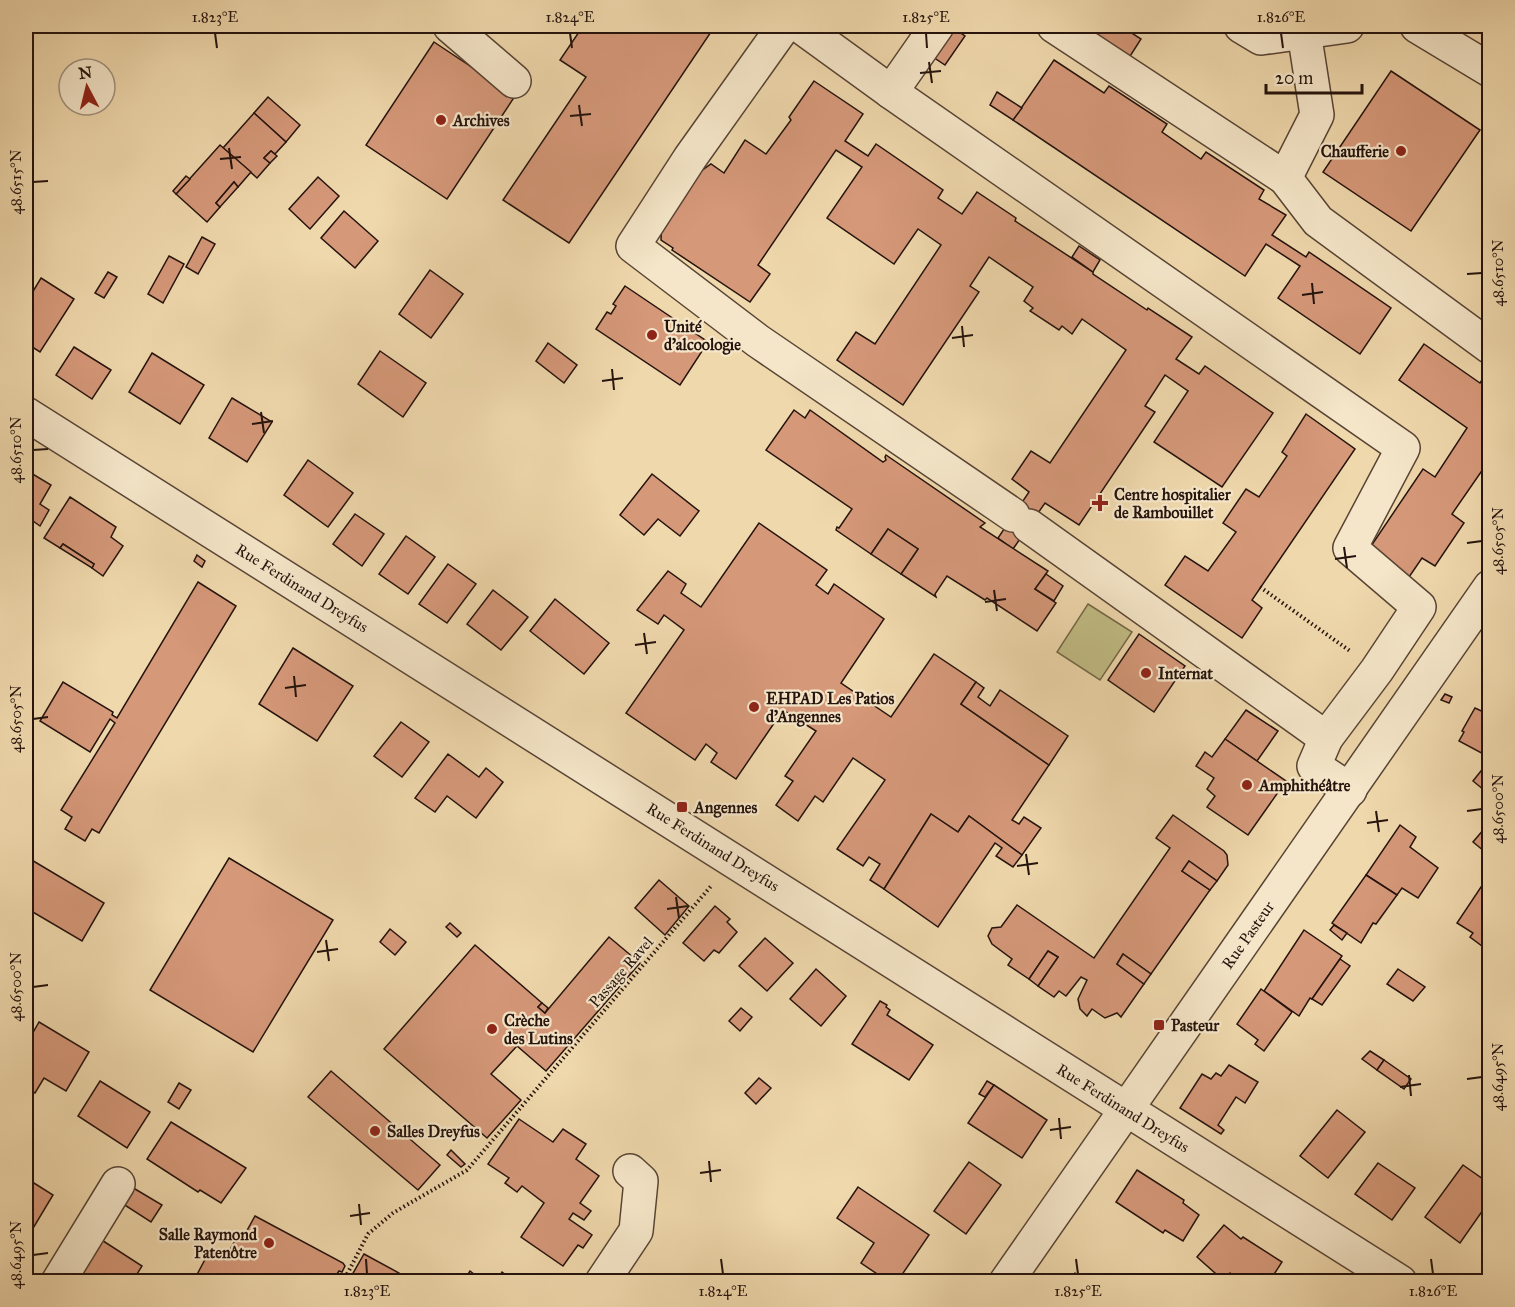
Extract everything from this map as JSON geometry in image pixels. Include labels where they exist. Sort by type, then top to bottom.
[{"type":"street","points":[[450,26],[514,81]]},
{"type":"street","points":[[784,26],[690,158],[633,246],[758,341],[1021,520],[1326,738]]},
{"type":"street","points":[[800,26],[891,92],[1403,448],[1350,548],[1419,607],[1377,670],[1326,738],[1314,766],[1350,790]]},
{"type":"street","points":[[891,92],[937,26]]},
{"type":"street","points":[[1054,26],[1285,178],[1318,221],[1490,347]]},
{"type":"street","points":[[1241,26],[1261,38],[1347,26]]},
{"type":"street","points":[[1417,26],[1490,70]]},
{"type":"street","points":[[1285,178],[1317,115],[1304,32]]},
{"type":"street","name":"Rue Ferdinand Dreyfus","points":[[26,414],[1125,1111],[1400,1281]]},
{"type":"street","name":"Rue Pasteur","points":[[1006,1281],[1490,587]]},
{"type":"street","points":[[602,1281],[636,1231],[640,1181],[630,1171]]},
{"type":"street","points":[[58,1281],[118,1184]]},
{"type":"path","points":[[1260,587],[1377,670]]},
{"type":"path","name":"Passage Ravel","points":[[343,1281],[368,1234],[393,1213],[467,1170],[714,883]]},
{"type":"shaded area","points":[[1088,604],[1132,632],[1100,680],[1057,652]]},
{"type":"building","points":[[583,26],[715,26],[569,243],[503,200],[586,77],[560,60]]},
{"type":"building","points":[[950,26],[965,36],[945,65],[930,55]]},
{"type":"building","points":[[1074,26],[1121,26],[1141,39],[1127,61]]},
{"type":"building","name":"Archives","points":[[434,42],[515,96],[447,199],[366,145]]},
{"type":"building","points":[[1054,60],[1104,93],[1109,86],[1167,124],[1162,132],[1201,159],[1206,152],[1264,190],[1259,199],[1286,215],[1272,235],[1306,257],[1309,252],[1391,308],[1360,354],[1278,298],[1300,266],[1266,244],[1245,276],[1013,120]]},
{"type":"building","name":"Chaufferie","points":[[1391,71],[1480,130],[1411,231],[1323,172]]},
{"type":"building","points":[[814,81],[863,114],[845,141],[868,156],[876,144],[943,190],[938,198],[962,214],[977,192],[1093,274],[1192,337],[1176,359],[1199,374],[1205,366],[1273,413],[1222,487],[1154,442],[1188,391],[1165,375],[1145,406],[1155,412],[1079,525],[1045,503],[1013,549],[998,538],[1029,492],[1012,479],[1031,451],[1050,463],[1126,350],[1082,319],[1072,334],[1062,326],[1059,330],[1030,311],[1033,308],[1024,301],[1033,287],[989,257],[970,286],[979,292],[903,405],[837,360],[856,332],[875,344],[941,245],[918,229],[894,264],[827,218],[862,167],[836,150],[758,265],[770,274],[750,302],[672,250],[673,248],[661,240],[662,216],[687,181],[711,164],[724,173],[745,140],[766,154],[791,120],[789,117]]},
{"type":"building","points":[[997,92],[1022,108],[1013,120],[990,105]]},
{"type":"building","points":[[268,97],[300,125],[286,142],[254,113]]},
{"type":"building","points":[[254,113],[286,142],[275,154],[271,151],[264,158],[270,163],[257,178],[223,148]]},
{"type":"building","points":[[220,145],[251,172],[238,187],[234,182],[216,203],[220,207],[207,222],[176,194]]},
{"type":"building","points":[[271,151],[277,156],[270,163],[264,158]]},
{"type":"building","points":[[186,176],[190,179],[176,194],[173,191]]},
{"type":"building","points":[[318,177],[339,196],[310,229],[289,209]]},
{"type":"building","points":[[234,182],[238,187],[220,207],[216,203]]},
{"type":"building","points":[[344,211],[378,241],[355,268],[321,238]]},
{"type":"building","points":[[202,237],[215,244],[198,274],[186,267]]},
{"type":"building","points":[[1079,246],[1100,260],[1093,272],[1072,257]]},
{"type":"building","points":[[169,256],[184,264],[163,303],[148,294]]},
{"type":"building","points":[[430,270],[463,294],[431,338],[399,314]]},
{"type":"building","points":[[108,272],[117,277],[104,298],[95,293]]},
{"type":"building","points":[[41,278],[74,299],[40,352],[26,343],[26,303]]},
{"type":"building","name":"Unité d'alcoologie","points":[[625,286],[708,342],[680,385],[596,329],[607,312],[611,314],[616,306],[613,304]]},
{"type":"building","points":[[548,343],[577,365],[564,383],[536,361]]},
{"type":"building","points":[[1424,344],[1480,383],[1484,377],[1490,381],[1490,459],[1452,514],[1464,523],[1435,566],[1422,558],[1407,580],[1367,552],[1423,469],[1435,477],[1467,428],[1399,380]]},
{"type":"building","points":[[74,347],[111,370],[92,399],[56,375]]},
{"type":"building","points":[[380,351],[426,383],[403,417],[358,384]]},
{"type":"building","points":[[152,353],[204,385],[180,424],[129,392]]},
{"type":"building","points":[[232,398],[272,422],[247,462],[209,438]]},
{"type":"building","points":[[794,410],[805,418],[810,410],[883,462],[886,460],[886,455],[985,523],[980,527],[1048,571],[1035,589],[1056,603],[1037,631],[987,598],[985,600],[947,576],[935,594],[936,597],[901,574],[918,549],[888,529],[871,554],[836,530],[852,509],[766,450]]},
{"type":"building","points":[[1306,414],[1355,449],[1252,600],[1262,608],[1242,638],[1165,585],[1185,556],[1208,571],[1236,532],[1223,523],[1246,489],[1259,497],[1287,456],[1282,452]]},
{"type":"building","points":[[308,460],[353,493],[328,527],[284,495]]},
{"type":"building","points":[[26,470],[51,485],[40,504],[49,510],[40,526],[26,516]]},
{"type":"building","points":[[652,474],[699,511],[680,536],[658,519],[644,535],[620,515]]},
{"type":"building","points":[[70,497],[116,527],[111,537],[123,546],[103,576],[92,568],[94,564],[63,544],[60,548],[44,538]]},
{"type":"building","points":[[355,514],[384,534],[362,566],[333,544]]},
{"type":"building","name":"EHPAD Les Patios d'Angennes","points":[[759,523],[827,570],[816,585],[828,594],[834,584],[884,619],[841,683],[891,717],[934,654],[976,682],[961,704],[1049,765],[1012,820],[1019,824],[1024,817],[1041,828],[1022,855],[969,816],[958,832],[931,814],[884,889],[870,880],[880,864],[869,857],[863,866],[837,849],[885,780],[853,758],[823,802],[815,796],[798,821],[776,805],[793,781],[785,776],[816,731],[783,710],[736,779],[711,762],[717,753],[706,744],[695,760],[626,713],[684,630],[664,615],[658,624],[637,610],[668,571],[686,584],[681,593],[701,607]]},
{"type":"building","points":[[888,529],[918,549],[901,574],[871,554]]},
{"type":"building","points":[[406,536],[435,557],[408,594],[379,574]]},
{"type":"building","points":[[63,544],[94,564],[92,568],[60,548]]},
{"type":"building","points":[[197,555],[205,561],[202,567],[194,561]]},
{"type":"building","points":[[448,564],[476,584],[447,623],[419,604]]},
{"type":"building","points":[[1046,574],[1063,586],[1054,601],[1035,589]]},
{"type":"building","points":[[198,582],[236,606],[99,833],[92,829],[85,841],[65,829],[72,817],[61,810],[115,723],[110,719],[90,752],[40,721],[63,682],[113,712],[112,715],[117,718]]},
{"type":"building","points":[[493,590],[528,617],[501,650],[467,624]]},
{"type":"building","points":[[555,599],[609,643],[584,674],[530,631]]},
{"type":"building","name":"Internat","points":[[1139,634],[1185,666],[1154,712],[1108,680]]},
{"type":"building","points":[[293,648],[353,686],[317,741],[259,704]]},
{"type":"building","points":[[976,682],[984,688],[978,697],[990,706],[1000,690],[1068,736],[1049,765],[961,704]]},
{"type":"building","points":[[1445,694],[1452,697],[1449,703],[1441,700]]},
{"type":"building","points":[[1475,708],[1490,715],[1489,757],[1459,741]]},
{"type":"building","points":[[1246,710],[1278,731],[1257,761],[1225,739]]},
{"type":"building","points":[[401,722],[429,742],[402,777],[374,756]]},
{"type":"building","name":"Amphithéâtre","points":[[1225,739],[1286,781],[1248,835],[1207,807],[1215,796],[1207,789],[1214,778],[1196,766],[1205,752],[1212,757]]},
{"type":"building","points":[[448,754],[479,777],[486,768],[503,782],[476,818],[447,796],[435,812],[415,798]]},
{"type":"building","points":[[1485,766],[1490,768],[1490,795],[1473,781]]},
{"type":"building","points":[[931,814],[958,832],[969,816],[1022,855],[1013,867],[996,856],[1002,848],[995,843],[938,927],[884,889]]},
{"type":"building","points":[[1173,815],[1224,851],[1228,865],[1217,881],[1189,861],[1182,871],[1210,890],[1151,974],[1123,954],[1117,964],[1144,984],[1121,1017],[1117,1013],[1105,1018],[1092,1009],[1087,1016],[1080,1009],[1078,999],[1087,980],[1081,977],[1066,996],[1059,991],[1054,997],[1038,986],[1058,957],[1048,951],[1029,979],[1008,965],[1012,959],[992,944],[988,936],[992,928],[1001,927],[1017,905],[1094,958],[1170,848],[1156,838]]},
{"type":"building","points":[[1490,822],[1490,856],[1473,842]]},
{"type":"building","points":[[1400,825],[1416,837],[1410,847],[1438,868],[1418,898],[1402,888],[1397,895],[1366,875]]},
{"type":"building","points":[[229,858],[333,920],[253,1052],[150,990]]},
{"type":"building","points":[[30,859],[104,903],[82,941],[26,908],[26,867]]},
{"type":"building","points":[[1189,861],[1217,881],[1210,890],[1182,871]]},
{"type":"building","points":[[1366,875],[1397,895],[1376,924],[1373,923],[1361,943],[1332,923]]},
{"type":"building","points":[[659,880],[689,906],[665,935],[635,908]]},
{"type":"building","points":[[1485,881],[1490,884],[1490,944],[1486,949],[1470,937],[1473,933],[1457,923]]},
{"type":"building","points":[[715,906],[730,919],[727,922],[737,932],[719,953],[714,950],[704,961],[683,943]]},
{"type":"building","points":[[450,923],[461,933],[457,937],[446,927]]},
{"type":"building","points":[[1334,925],[1347,933],[1342,940],[1330,930]]},
{"type":"building","points":[[390,929],[406,942],[395,955],[380,942]]},
{"type":"building","points":[[1304,930],[1342,956],[1299,1016],[1264,991]]},
{"type":"building","name":"Crèche des Lutins","points":[[609,937],[640,963],[546,1071],[517,1046],[491,1074],[521,1100],[487,1138],[384,1049],[475,945],[542,1003],[538,1007],[545,1013]]},
{"type":"building","points":[[765,938],[793,963],[767,991],[739,966]]},
{"type":"building","points":[[1048,951],[1058,957],[1038,986],[1029,979]]},
{"type":"building","points":[[1123,954],[1151,974],[1144,984],[1117,964]]},
{"type":"building","points":[[1340,959],[1350,966],[1322,1005],[1312,999]]},
{"type":"building","points":[[816,969],[846,996],[821,1026],[790,999]]},
{"type":"building","points":[[1398,969],[1425,987],[1413,1001],[1387,984]]},
{"type":"building","points":[[1261,989],[1292,1012],[1264,1051],[1255,1044],[1258,1040],[1237,1024]]},
{"type":"building","points":[[880,1001],[890,1010],[887,1015],[933,1045],[909,1080],[852,1044]]},
{"type":"building","points":[[542,1003],[548,1008],[545,1013],[538,1007]]},
{"type":"building","points":[[741,1008],[752,1017],[740,1031],[729,1021]]},
{"type":"building","points":[[39,1022],[89,1052],[66,1091],[44,1078],[35,1093],[26,1088],[26,1045]]},
{"type":"building","points":[[1370,1051],[1384,1060],[1377,1070],[1362,1059]]},
{"type":"building","points":[[1384,1060],[1411,1079],[1404,1089],[1377,1070]]},
{"type":"building","points":[[1229,1065],[1258,1082],[1245,1103],[1236,1097],[1218,1125],[1224,1130],[1221,1134],[1180,1108],[1202,1074],[1211,1079],[1216,1073],[1221,1076]]},
{"type":"building","name":"Salles Dreyfus","points":[[331,1071],[440,1165],[418,1190],[308,1097]]},
{"type":"building","points":[[759,1078],[771,1088],[756,1104],[745,1093]]},
{"type":"building","points":[[100,1081],[150,1112],[127,1148],[78,1116]]},
{"type":"building","points":[[987,1081],[994,1085],[985,1097],[979,1094]]},
{"type":"building","points":[[179,1083],[191,1090],[179,1109],[168,1102]]},
{"type":"building","points":[[994,1085],[1047,1120],[1022,1158],[968,1123]]},
{"type":"building","points":[[1337,1110],[1365,1132],[1328,1178],[1300,1156]]},
{"type":"building","points":[[519,1119],[553,1142],[563,1129],[586,1144],[576,1159],[599,1176],[580,1203],[591,1211],[584,1220],[573,1213],[569,1219],[592,1235],[583,1248],[578,1245],[563,1266],[521,1237],[544,1203],[522,1186],[517,1192],[505,1183],[509,1178],[488,1164]]},
{"type":"building","points":[[171,1122],[246,1168],[221,1203],[200,1190],[198,1192],[147,1159]]},
{"type":"building","points":[[451,1150],[465,1164],[461,1167],[447,1155]]},
{"type":"building","points":[[969,1162],[1001,1185],[966,1234],[934,1211]]},
{"type":"building","points":[[1378,1163],[1415,1188],[1392,1220],[1355,1194]]},
{"type":"building","points":[[1463,1165],[1490,1184],[1490,1200],[1460,1243],[1425,1217]]},
{"type":"building","points":[[1137,1170],[1184,1200],[1183,1203],[1199,1215],[1183,1241],[1165,1230],[1163,1233],[1116,1202]]},
{"type":"building","points":[[26,1178],[53,1195],[26,1240]]},
{"type":"building","points":[[130,1186],[162,1205],[151,1222],[120,1202]]},
{"type":"building","points":[[858,1187],[929,1235],[897,1282],[889,1282],[861,1263],[874,1243],[837,1218]]},
{"type":"building","name":"Salle Raymond Patenôtre","points":[[255,1216],[343,1263],[345,1266],[342,1272],[339,1271],[335,1277],[339,1282],[193,1282],[209,1252],[224,1260],[240,1232],[245,1234]]},
{"type":"building","points":[[1224,1225],[1241,1239],[1243,1237],[1282,1262],[1269,1282],[1243,1282],[1230,1273],[1224,1281],[1197,1257]]},
{"type":"building","points":[[97,1237],[142,1266],[132,1282],[69,1282]]},
{"type":"building","points":[[364,1254],[399,1273],[395,1282],[348,1282]]},
{"type":"building","points":[[470,1271],[484,1282],[463,1282]]},
{"type":"building","points":[[502,1272],[515,1282],[496,1282]]},
{"type":"building","points":[[1075,1273],[1086,1282],[1068,1282]]},
{"type":"place","name":"Archives","points":[[441,120]]},
{"type":"place","name":"Chaufferie","points":[[1401,151]]},
{"type":"place","name":"Unité d'alcoologie","points":[[652,335]]},
{"type":"place","name":"Centre hospitalier de Rambouillet","points":[[1100,503]]},
{"type":"place","name":"Internat","points":[[1146,673]]},
{"type":"place","name":"EHPAD Les Patios d'Angennes","points":[[754,707]]},
{"type":"place","name":"Amphithéâtre","points":[[1247,785]]},
{"type":"place","name":"Angennes","points":[[682,807]]},
{"type":"place","name":"Pasteur","points":[[1159,1025]]},
{"type":"place","name":"Crèche des Lutins","points":[[492,1029]]},
{"type":"place","name":"Salles Dreyfus","points":[[375,1131]]},
{"type":"place","name":"Salle Raymond Patenôtre","points":[[269,1243]]}]
